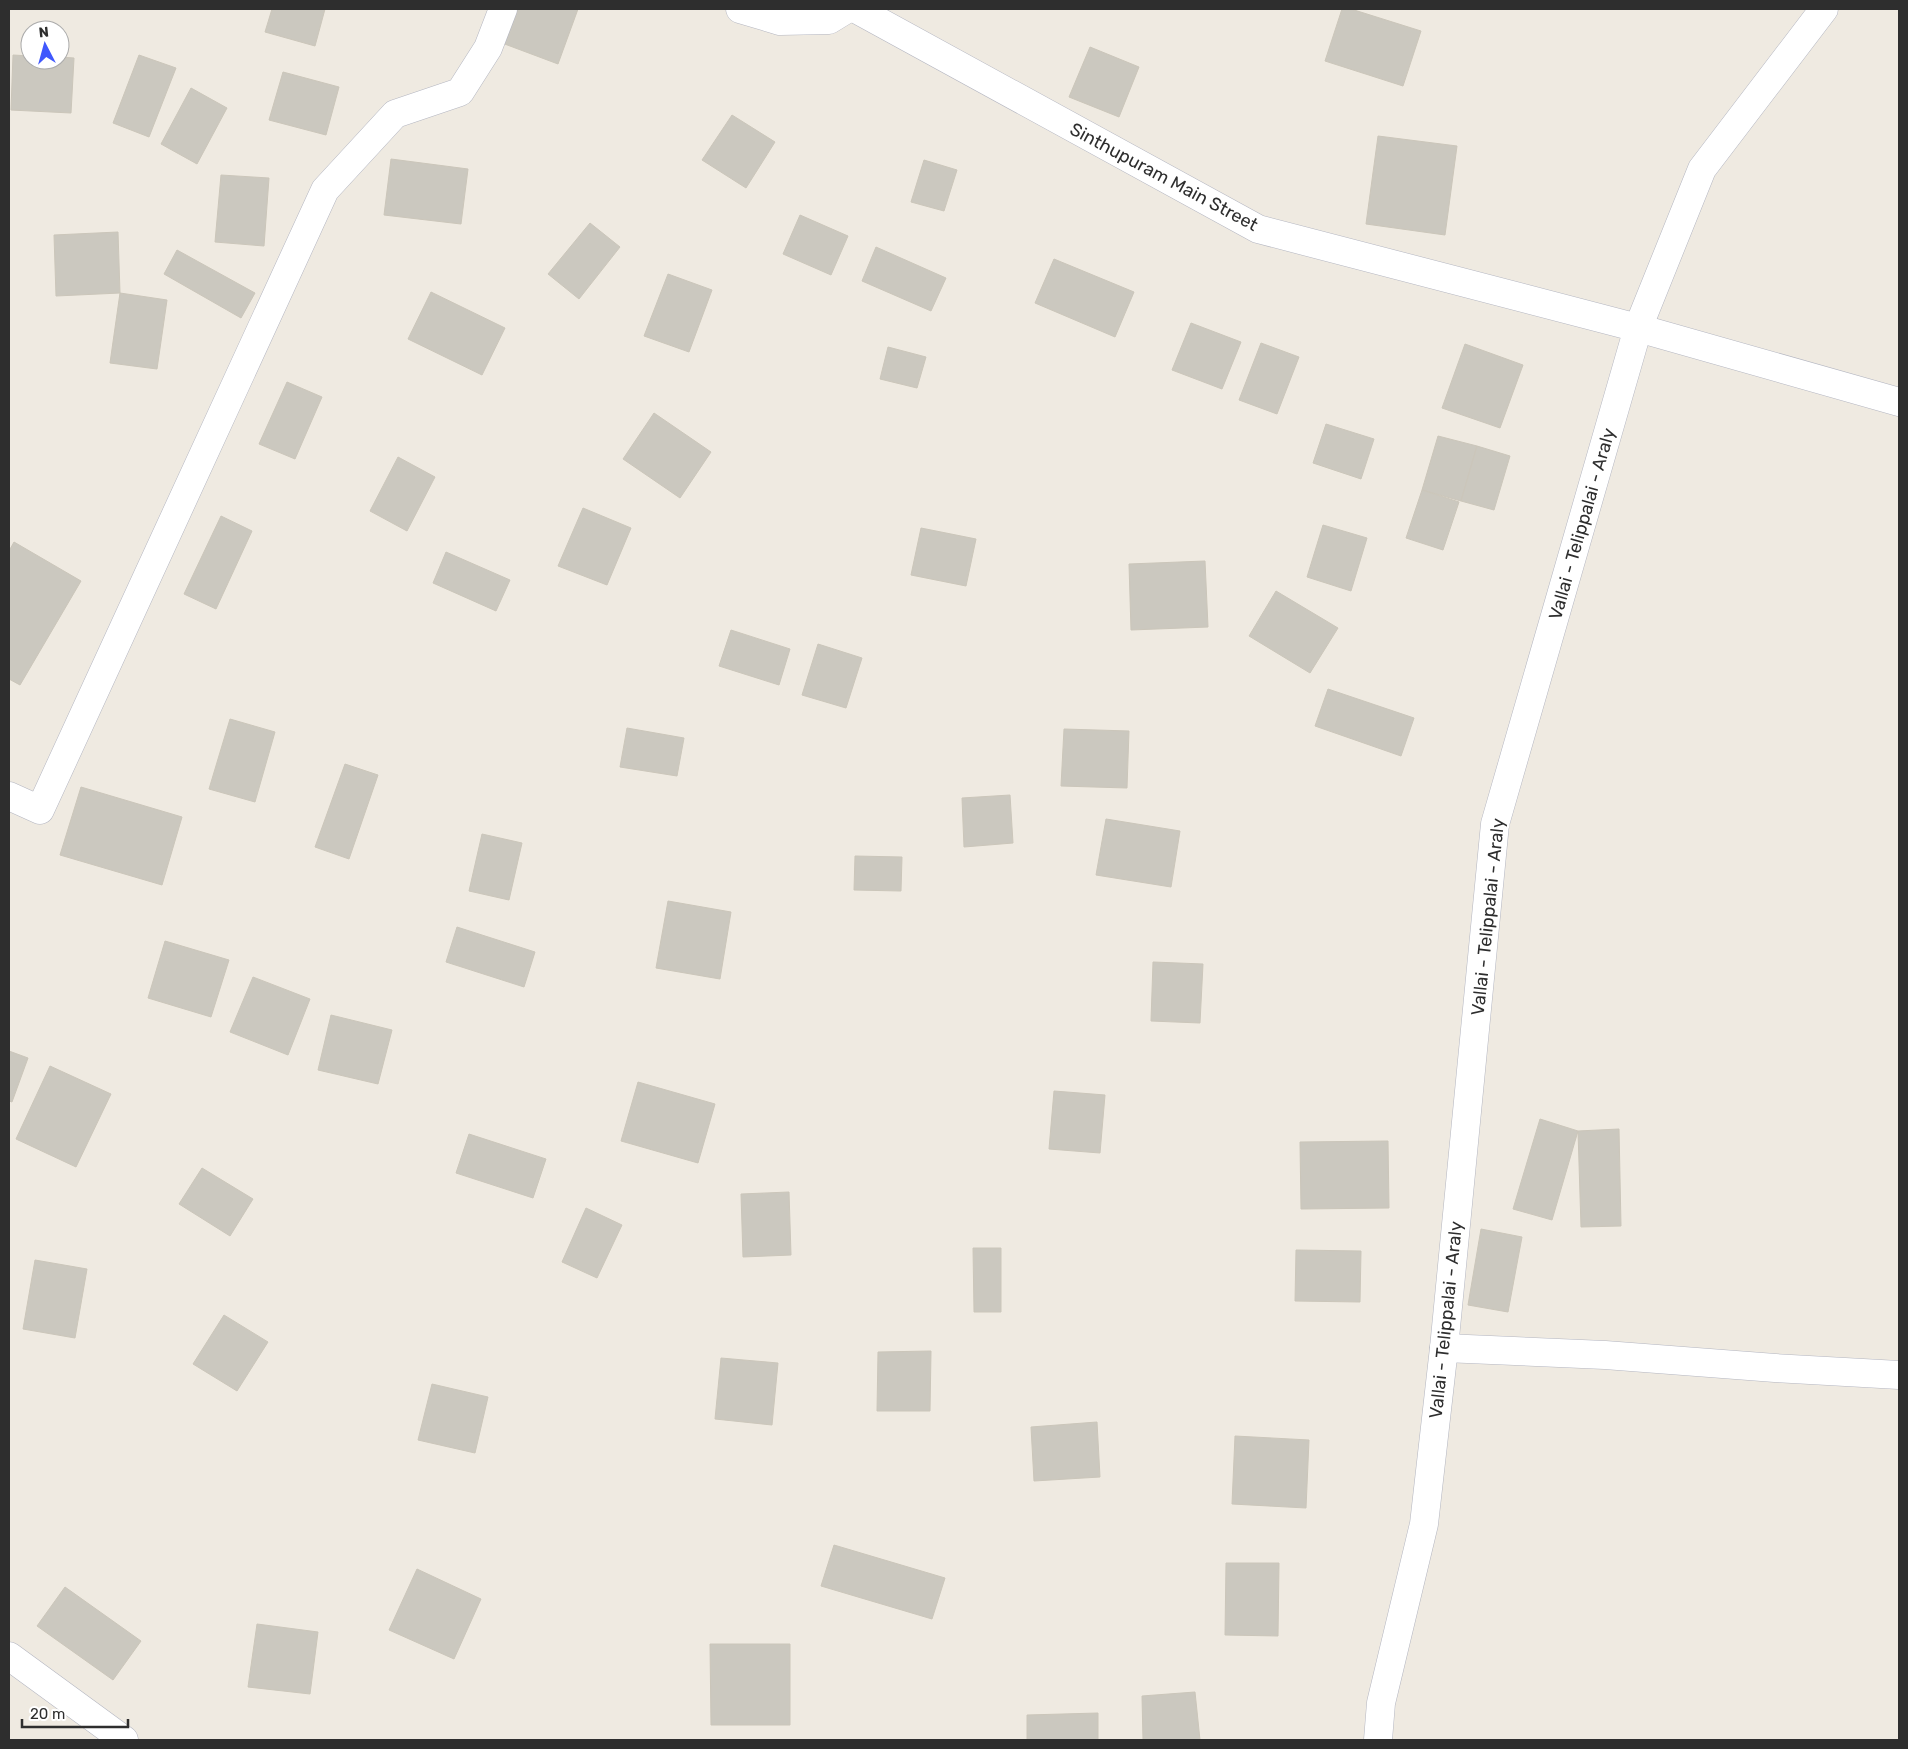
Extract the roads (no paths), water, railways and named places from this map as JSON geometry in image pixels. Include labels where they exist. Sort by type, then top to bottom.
[{"type":"street","points":[[9,796],[40,810],[325,190],[395,114],[460,92],[488,48],[503,9]]},
{"type":"street","points":[[740,9],[780,21],[829,20],[847,9]]},
{"type":"street","name":"Sinthupuram Main Street","points":[[856,9],[1258,229],[1638,328],[1899,402]]},
{"type":"street","name":"Vallai - Telippalai - Araly","points":[[1378,1740],[1381,1703],[1424,1524],[1444,1348],[1495,824],[1638,328],[1702,169],[1824,9]]},
{"type":"street","points":[[1444,1348],[1605,1355],[1899,1375]]},
{"type":"street","points":[[9,1656],[124,1740]]}]
